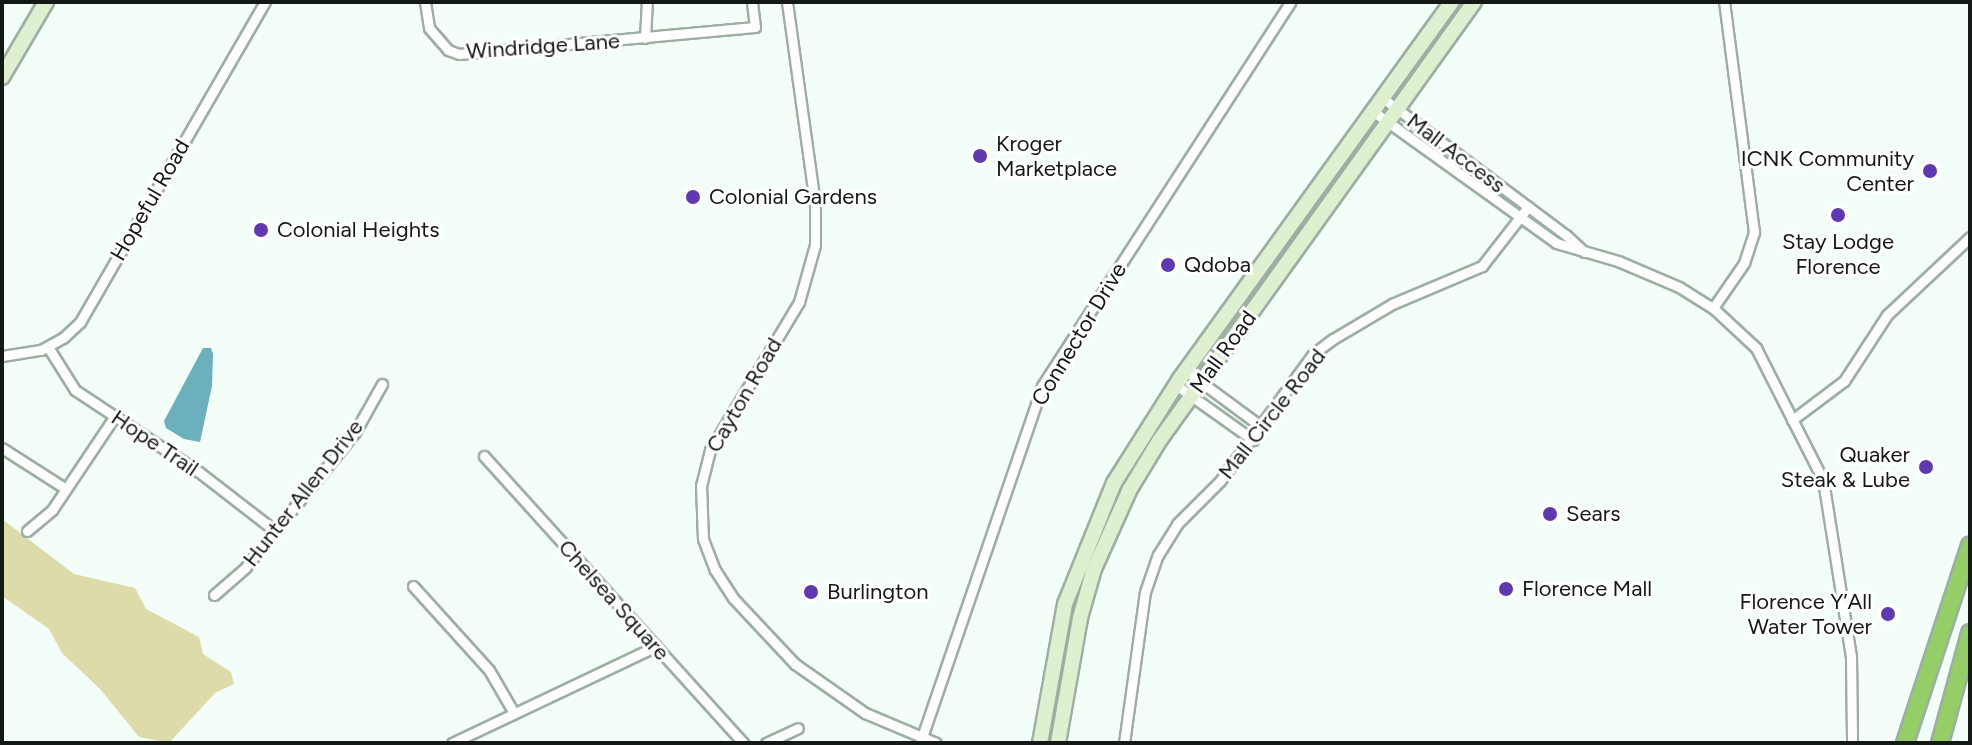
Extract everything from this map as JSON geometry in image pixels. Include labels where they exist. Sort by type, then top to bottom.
[{"type":"highway","points":[[1905,743],[1970,545]]},
{"type":"highway","points":[[1940,743],[1970,633]]},
{"type":"main road","points":[[2,77],[46,2]]},
{"type":"main road","name":"Mall Road","points":[[1040,743],[1054,653],[1080,562],[1114,483],[1176,385],[1452,2]]},
{"type":"main road","name":"Mall Road","points":[[1058,743],[1069,668],[1094,569],[1130,489],[1191,396],[1474,2]]},
{"type":"street","name":"Hopeful Road","points":[[2,356],[29,354],[48,347],[73,330],[265,2]]},
{"type":"street","name":"Windridge Lane","points":[[425,2],[429,28],[448,50],[459,54],[755,27],[752,2]]},
{"type":"street","name":"Windridge Lane","points":[[645,38],[643,28],[647,2]]},
{"type":"street","name":"Cayton Road","points":[[787,2],[815,205],[811,264],[790,320],[710,450],[701,485],[701,523],[708,553],[724,585],[776,646],[842,700],[921,741],[936,743]]},
{"type":"street","name":"Connector Drive","points":[[921,741],[1042,386],[1290,2]]},
{"type":"street","points":[[1713,308],[1744,263],[1754,232],[1724,2]]},
{"type":"street","name":"Mall Access","points":[[1384,99],[1528,207]]},
{"type":"street","name":"Mall Access","points":[[1374,112],[1520,217]]},
{"type":"street","points":[[1528,207],[1586,254]]},
{"type":"street","name":"Mall Circle Road","points":[[1124,743],[1150,572],[1177,524],[1220,481],[1253,440],[1313,354],[1392,304],[1482,266],[1528,207]]},
{"type":"street","points":[[1520,217],[1556,243],[1651,274],[1713,308],[1756,348],[1823,480],[1851,656],[1852,743]]},
{"type":"street","points":[[1792,420],[1844,381],[1887,315],[1970,237]]},
{"type":"street","name":"Hope Trail","points":[[48,347],[75,390],[199,472],[274,530]]},
{"type":"street","points":[[1186,371],[1262,427]]},
{"type":"street","name":"Hunter Allen Drive","points":[[214,595],[245,568],[355,432],[382,384]]},
{"type":"street","points":[[1176,385],[1253,440]]},
{"type":"street","points":[[27,531],[52,510],[115,416]]},
{"type":"street","points":[[2,448],[66,489]]},
{"type":"street","name":"Chelsea Square","points":[[484,456],[743,743]]},
{"type":"street","points":[[413,586],[489,670],[514,713]]},
{"type":"street","points":[[452,743],[656,646]]},
{"type":"street","points":[[766,743],[798,728]]},
{"type":"shaded area","points":[[2,519],[74,574],[135,588],[146,609],[199,637],[203,654],[231,672],[234,684],[215,693],[169,743],[139,737],[100,689],[62,653],[49,629],[2,596]]},
{"type":"water","points":[[203,348],[211,348],[213,354],[212,386],[200,442],[184,439],[166,428],[164,421]]},
{"type":"place","name":"Kroger Marketplace","points":[[980,156]]},
{"type":"place","name":"ICNK Community Center","points":[[1930,171]]},
{"type":"place","name":"Colonial Gardens","points":[[693,197]]},
{"type":"place","name":"Stay Lodge Florence","points":[[1838,215]]},
{"type":"place","name":"Colonial Heights","points":[[261,230]]},
{"type":"place","name":"Qdoba","points":[[1168,265]]},
{"type":"place","name":"Quaker Steak & Lube","points":[[1926,467]]},
{"type":"place","name":"Sears","points":[[1550,514]]},
{"type":"place","name":"Florence Mall","points":[[1506,589]]},
{"type":"place","name":"Burlington","points":[[811,592]]},
{"type":"place","name":"Florence Y’All Water Tower","points":[[1888,614]]}]
